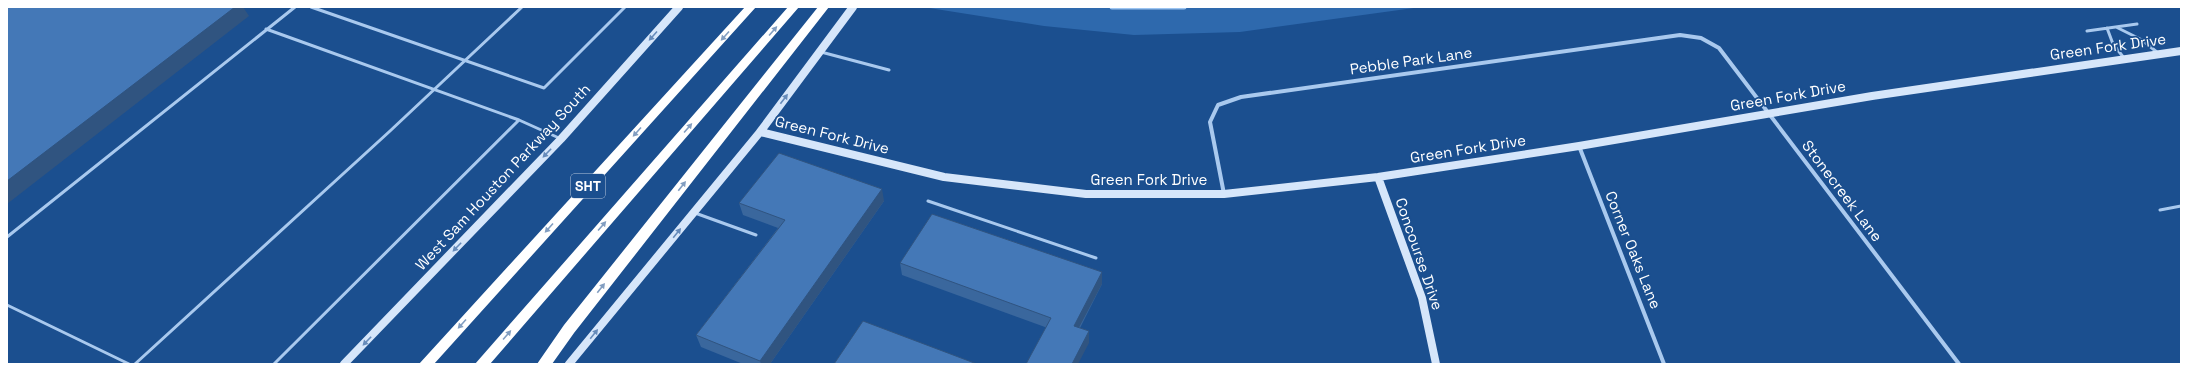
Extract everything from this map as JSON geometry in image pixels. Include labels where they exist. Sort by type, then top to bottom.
[{"type":"highway","name":"SHT","points":[[426,364],[751,7]]},
{"type":"highway","name":"SHT","points":[[482,364],[794,7]]},
{"type":"highway","points":[[544,364],[579,317],[824,7]]},
{"type":"street","name":"West Sam Houston Parkway South","points":[[344,364],[561,139],[679,7]]},
{"type":"street","points":[[569,364],[760,132],[853,7]]},
{"type":"street","name":"Pebble Park Lane","points":[[1224,194],[1210,122],[1218,105],[1241,97],[1680,35],[1701,38]]},
{"type":"street","name":"Stonecreek Lane","points":[[1701,38],[1719,48],[1959,364]]},
{"type":"street","name":"Green Fork Drive","points":[[760,132],[944,177],[1086,194],[1224,194],[1378,177],[1579,146],[1872,96],[2181,51]]},
{"type":"street","name":"Corner Oaks Lane","points":[[1579,146],[1664,364]]},
{"type":"street","name":"Concourse Drive","points":[[1378,177],[1422,298],[1436,364]]},
{"type":"lane","points":[[7,237],[87,175],[294,7]]},
{"type":"lane","points":[[311,7],[544,88],[625,7]]},
{"type":"lane","points":[[135,364],[390,131],[522,7]]},
{"type":"lane","points":[[2087,31],[2137,24]]},
{"type":"lane","points":[[2116,27],[2142,40],[2159,54]]},
{"type":"lane","points":[[2107,28],[2113,44],[2126,59]]},
{"type":"lane","points":[[266,29],[518,120],[561,139]]},
{"type":"lane","points":[[820,52],[889,70]]},
{"type":"lane","points":[[274,364],[518,120]]},
{"type":"lane","points":[[928,201],[1096,258]]},
{"type":"lane","points":[[2160,210],[2181,206]]},
{"type":"lane","points":[[694,212],[756,235]]},
{"type":"lane","points":[[7,305],[129,364]]},
{"type":"shaded area","points":[[923,7],[1421,7],[1240,32],[1134,35],[1044,26]]},
{"type":"building","points":[[7,7],[235,7],[7,181]]},
{"type":"building","points":[[779,153],[882,189],[760,361],[696,335],[785,220],[739,203]]},
{"type":"building","points":[[932,214],[1102,272],[1074,326],[1089,331],[1072,364],[1026,364],[1051,318],[900,263]]},
{"type":"building","points":[[863,321],[977,364],[834,364]]},
{"type":"waterway","points":[[1112,7],[1184,7]]}]
